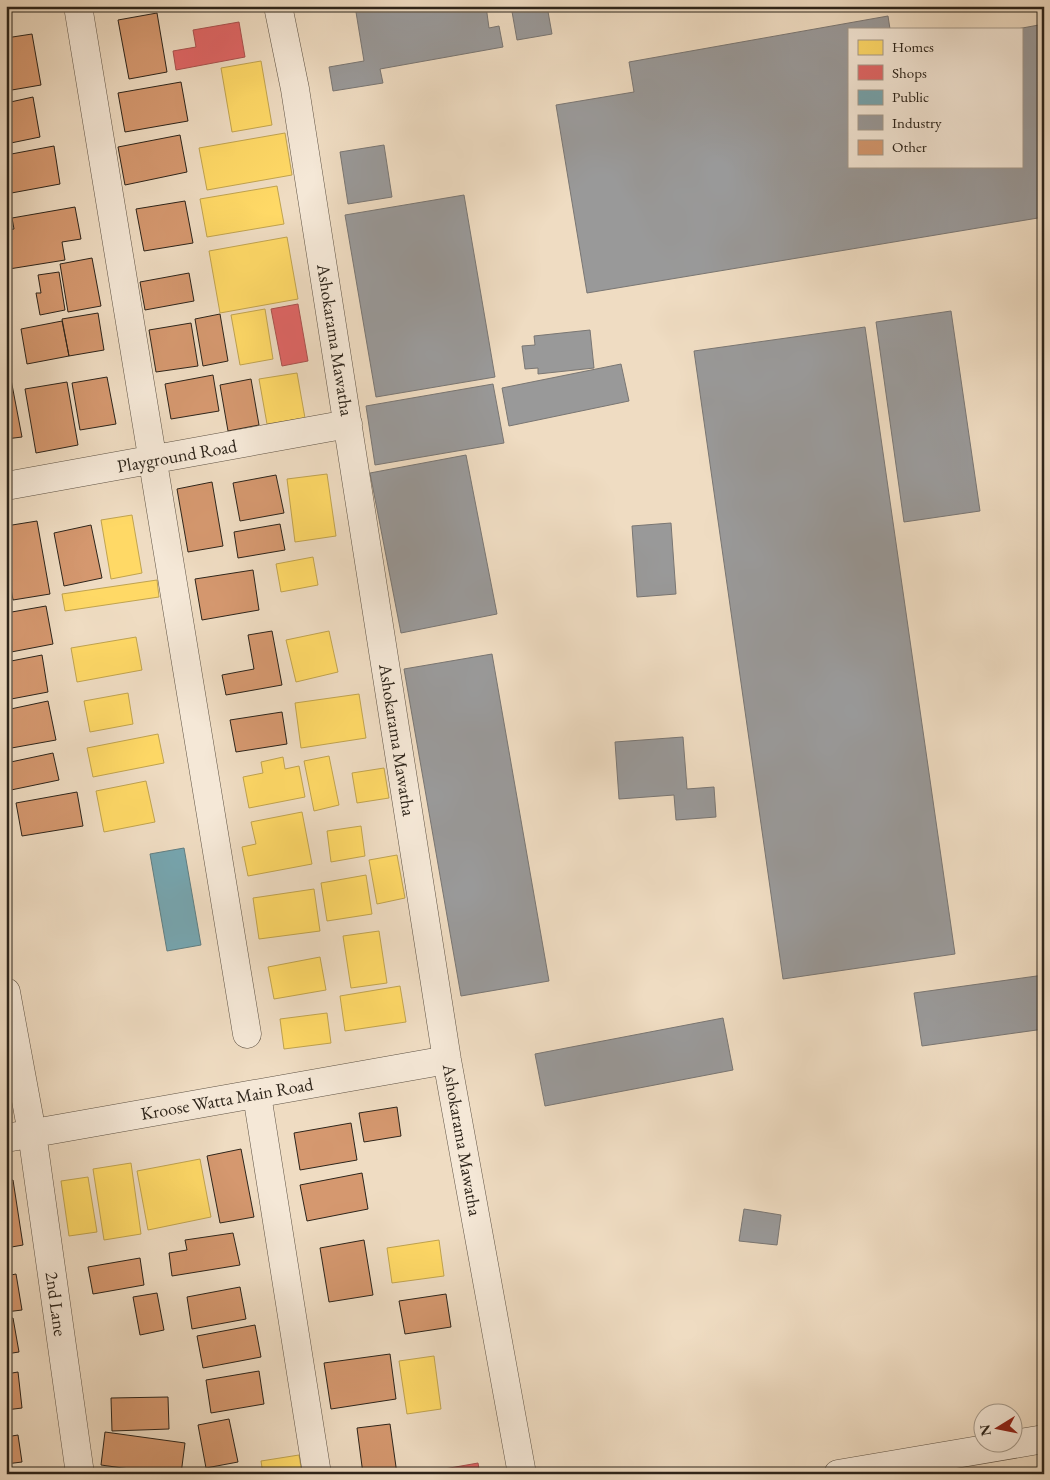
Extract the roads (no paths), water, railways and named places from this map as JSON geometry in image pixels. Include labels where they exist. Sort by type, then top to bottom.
[{"type":"street","points":[[78,6],[247,1034]]},
{"type":"street","name":"Ashokarama Mawatha","points":[[278,6],[295,89],[447,1060],[522,1474]]},
{"type":"street","name":"Playground Road","points":[[6,486],[348,424]]},
{"type":"street","name":"2nd Lane","points":[[6,992],[19,1135],[80,1474]]},
{"type":"street","name":"Kroose Watta Main Road","points":[[19,1135],[257,1095],[447,1060]]},
{"type":"street","points":[[257,1095],[317,1474]]},
{"type":"street","points":[[838,1474],[1044,1439]]}]
